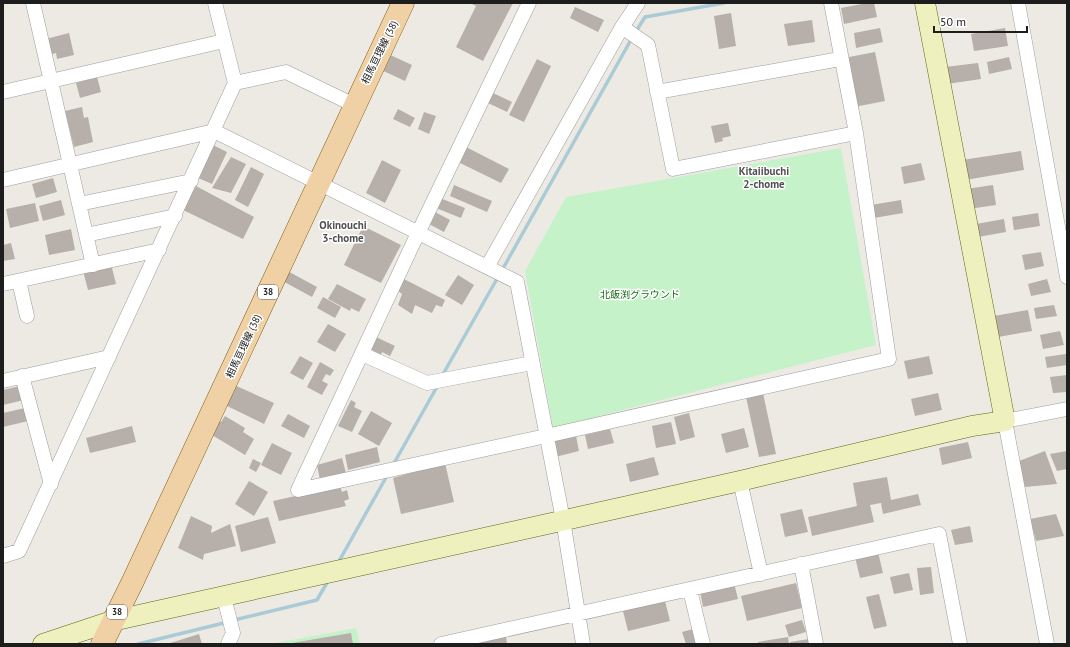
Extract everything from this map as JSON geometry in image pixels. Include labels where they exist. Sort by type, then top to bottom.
[{"type":"main road","name":"相馬亘理線 (38)","points":[[102,644],[133,581],[354,105],[403,3]]},
{"type":"street","points":[[33,3],[93,265]]},
{"type":"street","points":[[3,556],[19,551],[175,216],[235,83],[215,3]]},
{"type":"street","points":[[529,3],[418,233],[298,490],[889,359],[856,134],[840,59],[831,3]]},
{"type":"street","points":[[490,269],[638,3]]},
{"type":"street","points":[[925,3],[1047,644]]},
{"type":"street","points":[[1018,3],[1067,277]]},
{"type":"street","points":[[624,28],[648,45],[673,169],[856,134]]},
{"type":"street","points":[[3,92],[224,41]]},
{"type":"street","points":[[657,92],[840,59]]},
{"type":"street","points":[[235,83],[286,72],[354,105]]},
{"type":"street","points":[[3,180],[214,131],[517,282],[563,520],[583,644]]},
{"type":"street","points":[[79,204],[191,181]]},
{"type":"street","points":[[86,235],[175,216]]},
{"type":"street","points":[[3,284],[159,250]]},
{"type":"street","points":[[19,281],[27,316]]},
{"type":"street","points":[[362,354],[427,383],[532,363]]},
{"type":"street","points":[[3,381],[109,357]]},
{"type":"street","points":[[22,376],[51,484]]},
{"type":"street","points":[[44,644],[112,621],[226,605],[321,575],[342,570],[740,481],[972,426],[1067,409]]},
{"type":"street","points":[[740,481],[761,574]]},
{"type":"street","points":[[441,644],[476,640],[579,614],[939,534],[960,644]]},
{"type":"street","points":[[801,564],[816,644]]},
{"type":"street","points":[[690,590],[703,644]]},
{"type":"street","points":[[226,605],[233,634],[228,644]]},
{"type":"green space","name":"北飯渕グラウンド","points":[[841,148],[876,345],[553,428],[525,271],[566,197]]},
{"type":"green space","points":[[356,628],[360,644],[270,644]]},
{"type":"building","points":[[470,3],[513,3],[483,61],[456,47],[476,6]]},
{"type":"building","points":[[874,3],[877,17],[844,24],[841,8]]},
{"type":"building","points":[[575,7],[604,20],[598,32],[570,18]]},
{"type":"building","points":[[731,13],[736,46],[719,49],[714,16]]},
{"type":"building","points":[[812,20],[815,42],[788,46],[784,24]]},
{"type":"building","points":[[880,28],[883,42],[856,48],[854,33]]},
{"type":"building","points":[[1005,28],[1008,46],[974,51],[971,34]]},
{"type":"building","points":[[69,33],[74,55],[57,59],[56,53],[46,56],[42,40]]},
{"type":"building","points":[[875,52],[885,101],[854,107],[844,58]]},
{"type":"building","points":[[386,53],[412,65],[405,81],[379,69]]},
{"type":"building","points":[[1009,57],[1012,69],[989,74],[987,62]]},
{"type":"building","points":[[537,59],[551,66],[524,122],[509,115]]},
{"type":"building","points":[[978,63],[981,79],[947,84],[945,67]]},
{"type":"building","points":[[97,77],[101,92],[80,98],[76,83]]},
{"type":"building","points":[[493,93],[512,102],[507,112],[488,103]]},
{"type":"building","points":[[82,107],[84,118],[88,117],[93,142],[74,147],[65,111]]},
{"type":"building","points":[[398,109],[415,118],[410,127],[393,119]]},
{"type":"building","points":[[424,112],[436,116],[429,134],[418,129]]},
{"type":"building","points":[[728,123],[731,136],[722,138],[723,141],[715,143],[711,126]]},
{"type":"building","points":[[213,145],[227,152],[212,184],[196,177]]},
{"type":"building","points":[[466,147],[509,169],[501,183],[458,162]]},
{"type":"building","points":[[1021,151],[1024,170],[965,180],[962,160]]},
{"type":"building","points":[[231,157],[246,164],[231,193],[212,188]]},
{"type":"building","points":[[382,160],[401,170],[385,203],[366,193]]},
{"type":"building","points":[[921,163],[925,180],[904,184],[901,167]]},
{"type":"building","points":[[251,167],[264,174],[248,207],[235,200]]},
{"type":"building","points":[[53,178],[57,192],[36,198],[32,184]]},
{"type":"building","points":[[454,185],[492,201],[487,212],[450,196]]},
{"type":"building","points":[[993,185],[996,205],[969,209],[966,189]]},
{"type":"building","points":[[196,186],[254,217],[243,239],[183,210]]},
{"type":"building","points":[[440,198],[465,208],[461,218],[436,208]]},
{"type":"building","points":[[61,200],[65,215],[43,221],[39,206]]},
{"type":"building","points":[[901,200],[903,213],[874,218],[871,205]]},
{"type":"building","points":[[35,203],[39,221],[10,228],[6,209]]},
{"type":"building","points":[[435,212],[450,220],[444,232],[429,224]]},
{"type":"building","points":[[1038,213],[1040,226],[1014,230],[1012,217]]},
{"type":"building","points":[[1004,219],[1006,232],[978,237],[976,224]]},
{"type":"building","points":[[363,226],[401,245],[381,283],[344,265]]},
{"type":"building","points":[[71,229],[75,250],[49,255],[45,235]]},
{"type":"building","points":[[11,243],[15,259],[3,261],[3,245]]},
{"type":"building","points":[[1041,252],[1044,266],[1025,270],[1022,255]]},
{"type":"building","points":[[111,264],[116,284],[88,290],[83,271]]},
{"type":"building","points":[[282,268],[317,287],[312,297],[277,278]]},
{"type":"building","points":[[458,275],[474,285],[462,305],[445,295]]},
{"type":"building","points":[[400,277],[445,300],[442,307],[436,305],[432,313],[415,305],[412,314],[398,305],[402,294],[395,288]]},
{"type":"building","points":[[1047,279],[1051,292],[1031,296],[1028,284]]},
{"type":"building","points":[[337,284],[366,299],[359,312],[351,308],[350,311],[328,299]]},
{"type":"building","points":[[323,297],[341,307],[335,318],[317,308]]},
{"type":"building","points":[[1054,305],[1057,316],[1036,319],[1034,308]]},
{"type":"building","points":[[1028,310],[1032,331],[998,337],[994,316]]},
{"type":"building","points":[[328,324],[346,334],[335,352],[317,342]]},
{"type":"building","points":[[1060,331],[1064,345],[1043,349],[1040,335]]},
{"type":"building","points":[[376,337],[395,346],[390,356],[382,352],[381,355],[370,349]]},
{"type":"building","points":[[1066,354],[1067,365],[1047,368],[1045,357]]},
{"type":"building","points":[[300,356],[313,363],[303,380],[290,373]]},
{"type":"building","points":[[929,356],[933,374],[908,379],[904,361]]},
{"type":"building","points":[[320,362],[334,370],[330,376],[326,374],[322,381],[328,384],[322,395],[307,387]]},
{"type":"building","points":[[1067,375],[1067,392],[1053,393],[1050,377]]},
{"type":"building","points":[[232,384],[274,403],[264,424],[223,404]]},
{"type":"building","points":[[20,386],[24,400],[3,405],[3,390]]},
{"type":"building","points":[[763,393],[776,454],[759,457],[746,397]]},
{"type":"building","points":[[938,393],[942,410],[915,416],[911,399]]},
{"type":"building","points":[[351,400],[356,403],[354,407],[362,411],[352,432],[338,426]]},
{"type":"building","points":[[25,408],[28,421],[3,427],[3,413]]},
{"type":"building","points":[[371,411],[392,423],[379,446],[358,434]]},
{"type":"building","points":[[689,413],[695,437],[680,441],[674,417]]},
{"type":"building","points":[[288,414],[310,426],[304,438],[281,426]]},
{"type":"building","points":[[225,416],[245,428],[243,432],[254,439],[245,455],[207,432],[215,419],[221,422]]},
{"type":"building","points":[[671,422],[676,444],[656,448],[652,426]]},
{"type":"building","points":[[132,426],[136,442],[90,453],[86,438]]},
{"type":"building","points":[[744,428],[749,447],[726,453],[721,434]]},
{"type":"building","points":[[610,429],[614,443],[588,449],[585,435]]},
{"type":"building","points":[[576,436],[579,451],[555,457],[552,442]]},
{"type":"building","points":[[968,442],[972,458],[942,465],[939,448]]},
{"type":"building","points":[[272,443],[292,453],[281,475],[261,465]]},
{"type":"building","points":[[377,447],[380,462],[348,470],[345,455]]},
{"type":"building","points":[[1045,451],[1057,484],[1025,487],[1019,461]]},
{"type":"building","points":[[1067,451],[1067,469],[1057,471],[1050,454]]},
{"type":"building","points":[[654,457],[659,475],[630,482],[626,464]]},
{"type":"building","points":[[342,458],[346,473],[320,480],[317,465]]},
{"type":"building","points":[[253,459],[261,463],[256,472],[249,468]]},
{"type":"building","points":[[445,463],[454,502],[401,514],[393,478]]},
{"type":"building","points":[[887,477],[891,500],[918,494],[921,505],[883,514],[881,503],[870,505],[874,522],[812,536],[808,517],[857,506],[853,483]]},
{"type":"building","points":[[249,481],[268,492],[254,516],[235,504]]},
{"type":"building","points":[[340,486],[342,492],[347,490],[349,499],[344,501],[346,506],[279,521],[273,501]]},
{"type":"building","points":[[802,509],[808,532],[785,537],[780,514]]},
{"type":"building","points":[[1056,514],[1064,536],[1036,541],[1030,519]]},
{"type":"building","points":[[191,516],[212,526],[211,533],[230,524],[236,546],[204,554],[203,560],[178,548]]},
{"type":"building","points":[[268,517],[276,543],[241,552],[235,526]]},
{"type":"building","points":[[970,526],[973,542],[955,545],[951,530]]},
{"type":"building","points":[[878,552],[883,573],[860,578],[855,557]]},
{"type":"building","points":[[931,567],[934,593],[920,595],[917,568]]},
{"type":"building","points":[[909,573],[913,590],[894,594],[890,577]]},
{"type":"building","points":[[734,583],[738,599],[703,607],[700,591]]},
{"type":"building","points":[[796,583],[802,608],[747,621],[741,596]]},
{"type":"building","points":[[879,594],[887,626],[874,629],[866,597]]},
{"type":"building","points":[[665,601],[670,621],[628,631],[623,611]]},
{"type":"building","points":[[802,620],[806,632],[789,637],[785,625]]},
{"type":"building","points":[[693,629],[697,644],[686,644],[682,632]]},
{"type":"building","points":[[351,633],[353,644],[292,643]]},
{"type":"building","points":[[199,634],[202,644],[167,644]]},
{"type":"building","points":[[506,636],[507,644],[482,644],[481,641]]},
{"type":"building","points":[[788,637],[789,644],[758,644],[758,642]]},
{"type":"building","points":[[809,639],[809,644],[790,644],[790,642]]},
{"type":"waterway","points":[[635,33],[645,17],[724,3]]},
{"type":"waterway","points":[[501,272],[632,38]]},
{"type":"waterway","points":[[442,376],[498,277]]},
{"type":"waterway","points":[[393,465],[438,385]]},
{"type":"waterway","points":[[338,563],[388,474]]},
{"type":"waterway","points":[[234,620],[317,600],[328,581]]},
{"type":"waterway","points":[[138,644],[228,622]]},
{"type":"district","name":"Kitaiibuchi 2-chome","points":[[764,177]]},
{"type":"district","name":"Okinouchi 3-chome","points":[[343,231]]}]
